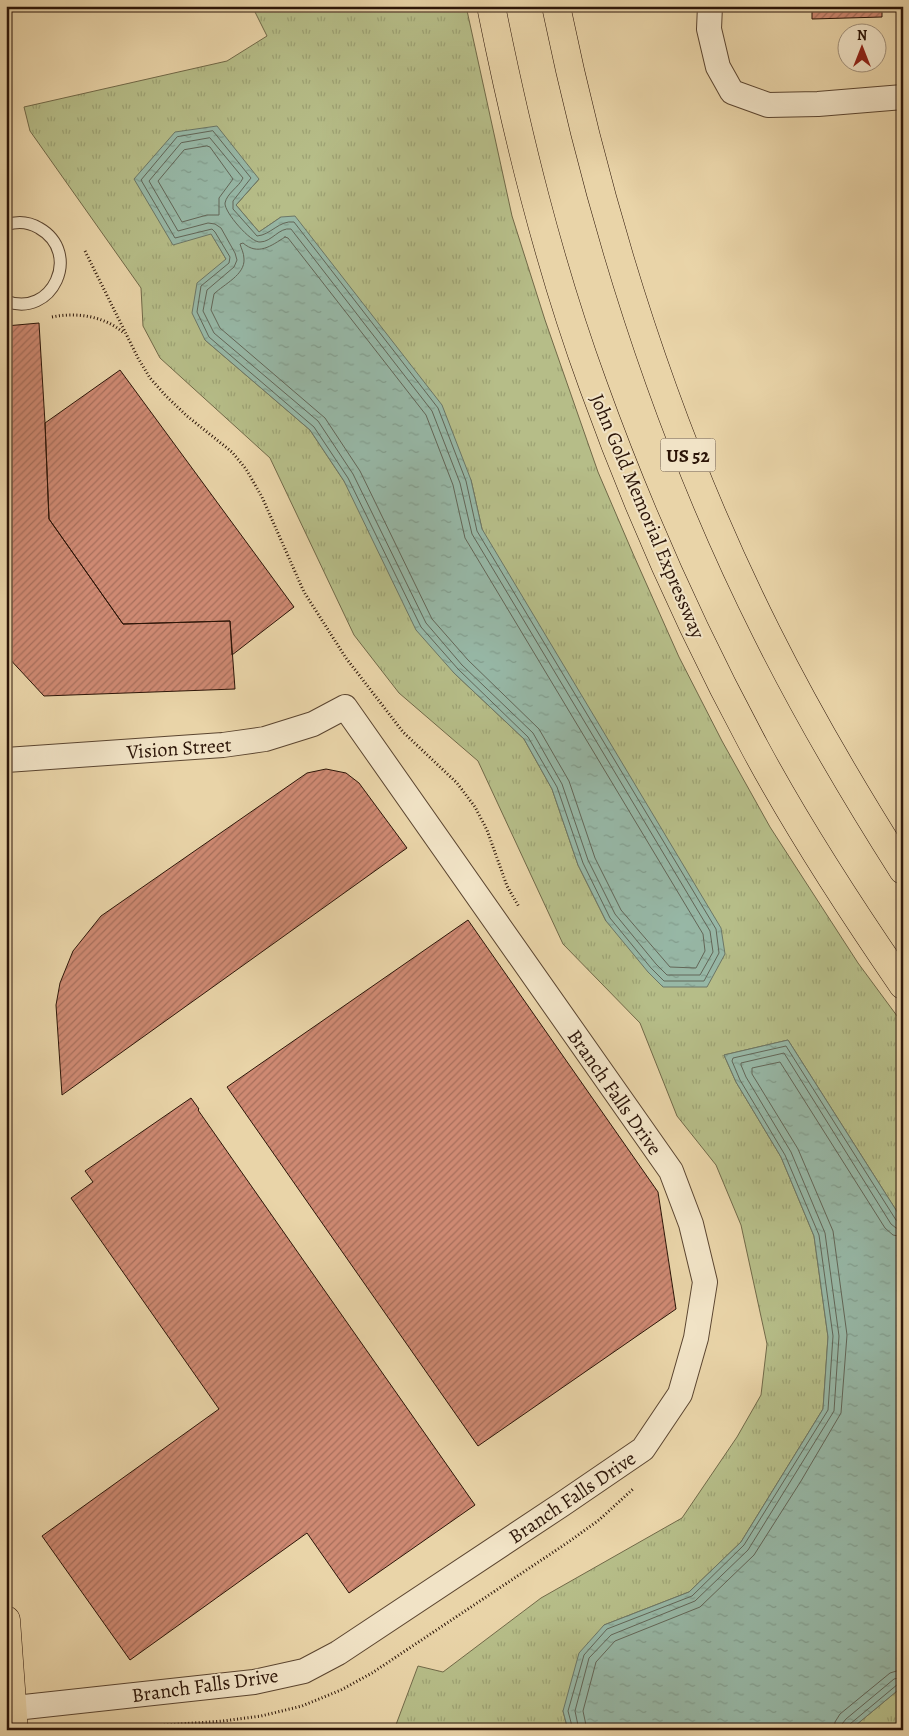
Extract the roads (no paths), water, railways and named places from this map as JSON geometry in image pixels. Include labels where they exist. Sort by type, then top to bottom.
[{"type":"main road","name":"John Gold Memorial Expressway","points":[[491,6],[509,96],[560,286],[592,383],[628,477],[667,570],[709,660],[760,758],[859,921],[903,985]]},
{"type":"main road","name":"US 52","points":[[556,6],[572,81],[621,268],[653,362],[688,454],[726,544],[771,640],[812,719],[860,802],[903,870]]},
{"type":"main road","points":[[6,1620],[11,1716]]},
{"type":"street","points":[[710,6],[710,29],[718,67],[732,92],[768,105],[818,104],[903,98]]},
{"type":"street","name":"Vision Street","points":[[6,760],[224,746],[265,739],[313,724],[345,707]]},
{"type":"street","name":"Branch Falls Drive","points":[[11,1716],[254,1682],[304,1670],[346,1647],[643,1449],[680,1394],[696,1338],[706,1282],[691,1224],[671,1171],[345,707]]},
{"type":"lane","points":[[6,225],[22,222],[35,225],[47,232],[56,242],[61,255],[61,269],[57,282],[38,301],[26,304],[6,302]]},
{"type":"water","points":[[217,126],[259,179],[236,205],[259,232],[281,217],[295,216],[442,405],[471,480],[482,529],[721,928],[725,954],[707,987],[663,987],[648,972],[606,921],[578,865],[552,789],[524,739],[454,673],[416,630],[344,481],[310,430],[205,340],[192,313],[197,283],[226,259],[211,234],[173,245],[134,179],[175,132]]},
{"type":"water","points":[[788,1040],[903,1221],[903,1686],[850,1730],[568,1730],[563,1711],[579,1653],[604,1625],[689,1592],[741,1542],[823,1409],[828,1337],[814,1236],[781,1157],[736,1082],[724,1055]]}]
